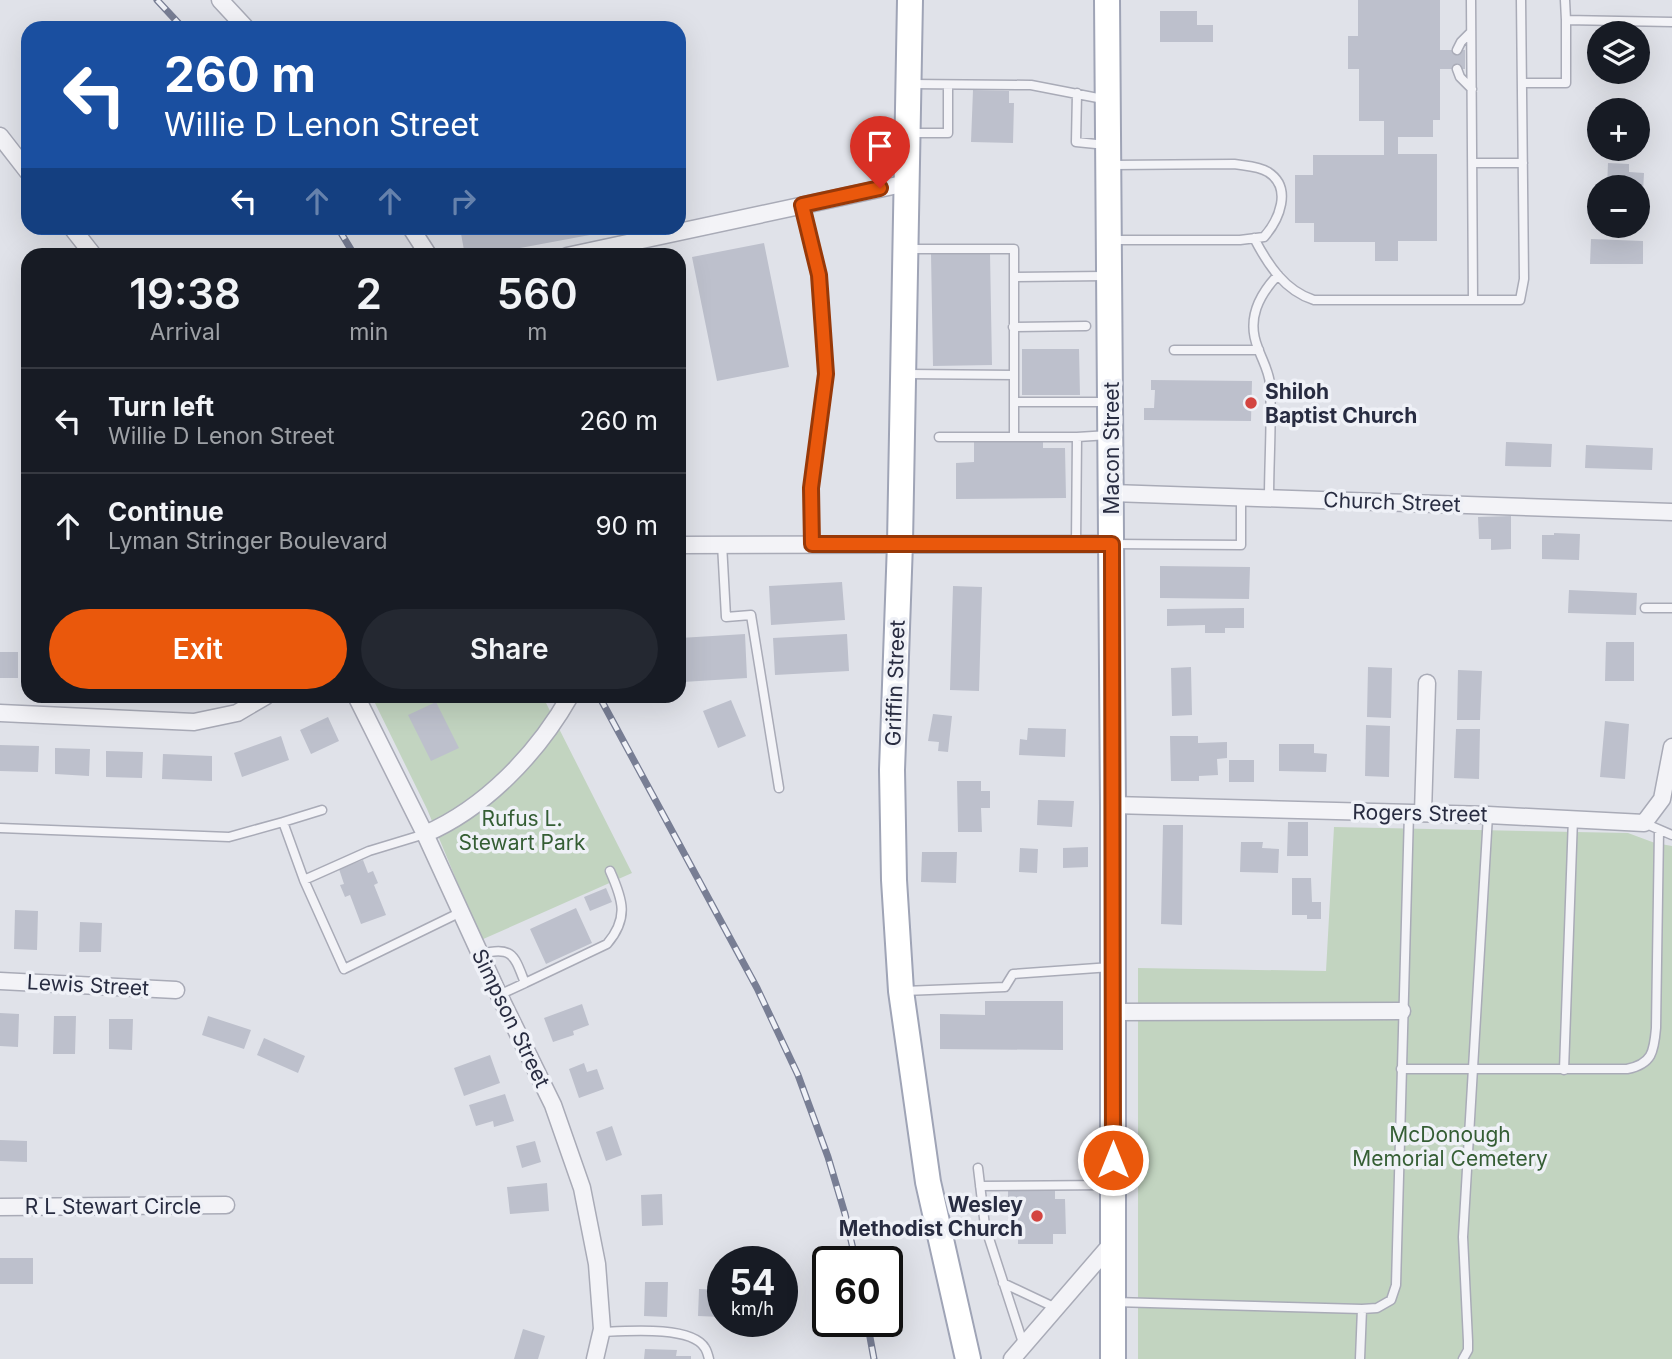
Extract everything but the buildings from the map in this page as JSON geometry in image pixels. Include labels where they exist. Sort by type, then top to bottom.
[{"type":"main road","name":"Griffin Street","points":[[910,0],[900,543],[892,770],[894,880],[901,991],[928,1182],[968,1359]]},
{"type":"main road","name":"Macon Street","points":[[1107,0],[1112,494],[1113,1359]]},
{"type":"street","points":[[220,0],[240,21]]},
{"type":"street","points":[[0,136],[21,163]]},
{"type":"street","points":[[686,230],[906,183]]},
{"type":"street","points":[[604,248],[664,235]]},
{"type":"street","name":"Church Street","points":[[1112,494],[1672,512]]},
{"type":"street","points":[[686,545],[1112,544]]},
{"type":"street","points":[[1416,813],[1427,683]]},
{"type":"street","points":[[0,713],[194,722],[237,713],[254,703]]},
{"type":"street","name":"Simpson Street","points":[[360,703],[554,1105],[582,1188],[597,1264],[601,1332],[595,1359]]},
{"type":"street","points":[[425,834],[453,822],[506,778],[560,714],[566,703]]},
{"type":"street","points":[[1651,827],[1662,799],[1672,747]]},
{"type":"street","name":"Rogers Street","points":[[1113,806],[1573,818],[1651,827]]},
{"type":"street","name":"Lewis Street","points":[[0,981],[176,990]]},
{"type":"street","points":[[1114,1012],[1402,1011]]},
{"type":"street","name":"R L Stewart Circle","points":[[0,1207],[226,1205]]},
{"type":"street","points":[[1012,1359],[1113,1242]]},
{"type":"lane","points":[[1471,0],[1474,300]]},
{"type":"lane","points":[[1254,238],[1267,263],[1294,292],[1314,300],[1520,300],[1524,279],[1521,0]]},
{"type":"lane","points":[[1522,83],[1566,83],[1565,0]]},
{"type":"lane","points":[[1566,20],[1672,22]]},
{"type":"lane","points":[[1457,50],[1471,32]]},
{"type":"lane","points":[[1457,69],[1472,89]]},
{"type":"lane","points":[[908,84],[1031,85],[1108,100]]},
{"type":"lane","points":[[907,133],[948,133],[948,85]]},
{"type":"lane","points":[[1077,93],[1076,142],[1109,155],[1234,164],[1266,170],[1279,184],[1281,208],[1264,237],[1110,240]]},
{"type":"lane","points":[[1473,163],[1522,163]]},
{"type":"lane","points":[[802,205],[819,275],[826,374],[811,488],[812,544]]},
{"type":"lane","points":[[905,249],[1014,249],[1014,436]]},
{"type":"lane","points":[[1269,498],[1272,418],[1269,375],[1254,329],[1257,301],[1278,275]]},
{"type":"lane","points":[[1014,277],[1110,276]]},
{"type":"lane","points":[[1013,327],[1087,326]]},
{"type":"lane","points":[[1174,350],[1259,351]]},
{"type":"lane","points":[[903,374],[1014,375]]},
{"type":"lane","points":[[1014,402],[1111,402]]},
{"type":"lane","points":[[939,437],[1077,437],[1111,434]]},
{"type":"lane","points":[[1076,544],[1077,437]]},
{"type":"lane","points":[[1112,544],[1241,545],[1241,497]]},
{"type":"lane","points":[[722,544],[726,617],[751,615],[779,788]]},
{"type":"lane","points":[[1645,608],[1672,608]]},
{"type":"lane","points":[[0,828],[222,837],[322,810]]},
{"type":"lane","points":[[1113,1302],[1362,1309],[1386,1305],[1391,1300],[1396,1285],[1402,1011],[1416,813]]},
{"type":"lane","points":[[1465,1358],[1468,1341],[1463,1237],[1488,815]]},
{"type":"lane","points":[[1564,1070],[1573,818]]},
{"type":"lane","points":[[283,822],[304,880],[344,969],[461,912]]},
{"type":"lane","points":[[1401,1069],[1627,1069],[1639,1067],[1648,1060],[1652,1053],[1656,1028],[1651,827],[1672,835]]},
{"type":"lane","points":[[304,880],[369,851],[425,834]]},
{"type":"lane","points":[[499,995],[607,944],[615,935],[623,910],[610,871]]},
{"type":"lane","points":[[480,954],[505,951],[514,956],[525,983]]},
{"type":"lane","points":[[901,991],[1005,987],[1013,974],[1113,967]]},
{"type":"lane","points":[[978,1168],[985,1226],[1024,1346]]},
{"type":"lane","points":[[980,1186],[1113,1185]]},
{"type":"lane","points":[[940,1234],[985,1226]]},
{"type":"lane","points":[[1003,1283],[1056,1308]]},
{"type":"lane","points":[[1360,1359],[1362,1309]]},
{"type":"lane","points":[[601,1332],[653,1331],[677,1334],[700,1342],[709,1359]]},
{"type":"green space","name":"Rufus L. Stewart Park","points":[[375,703],[546,703],[632,873],[481,940],[427,809]]},
{"type":"green space","name":"McDonough Memorial Cemetery","points":[[1334,827],[1628,833],[1672,846],[1672,1359],[1138,1359],[1138,968],[1326,971]]},
{"type":"railway","points":[[157,0],[176,21]]},
{"type":"railway","points":[[342,235],[350,248]]},
{"type":"railway","points":[[603,703],[757,988],[798,1075],[828,1157],[852,1246]]},
{"type":"railway","points":[[870,1337],[874,1359]]},
{"type":"place","name":"Shiloh Baptist Church","points":[[1251,403]]},
{"type":"place","name":"Wesley Methodist Church","points":[[1037,1216]]},
{"type":"route","points":[[880,188],[802,205],[819,275],[826,374],[811,488],[812,544],[1112,544],[1113,1160]]}]
